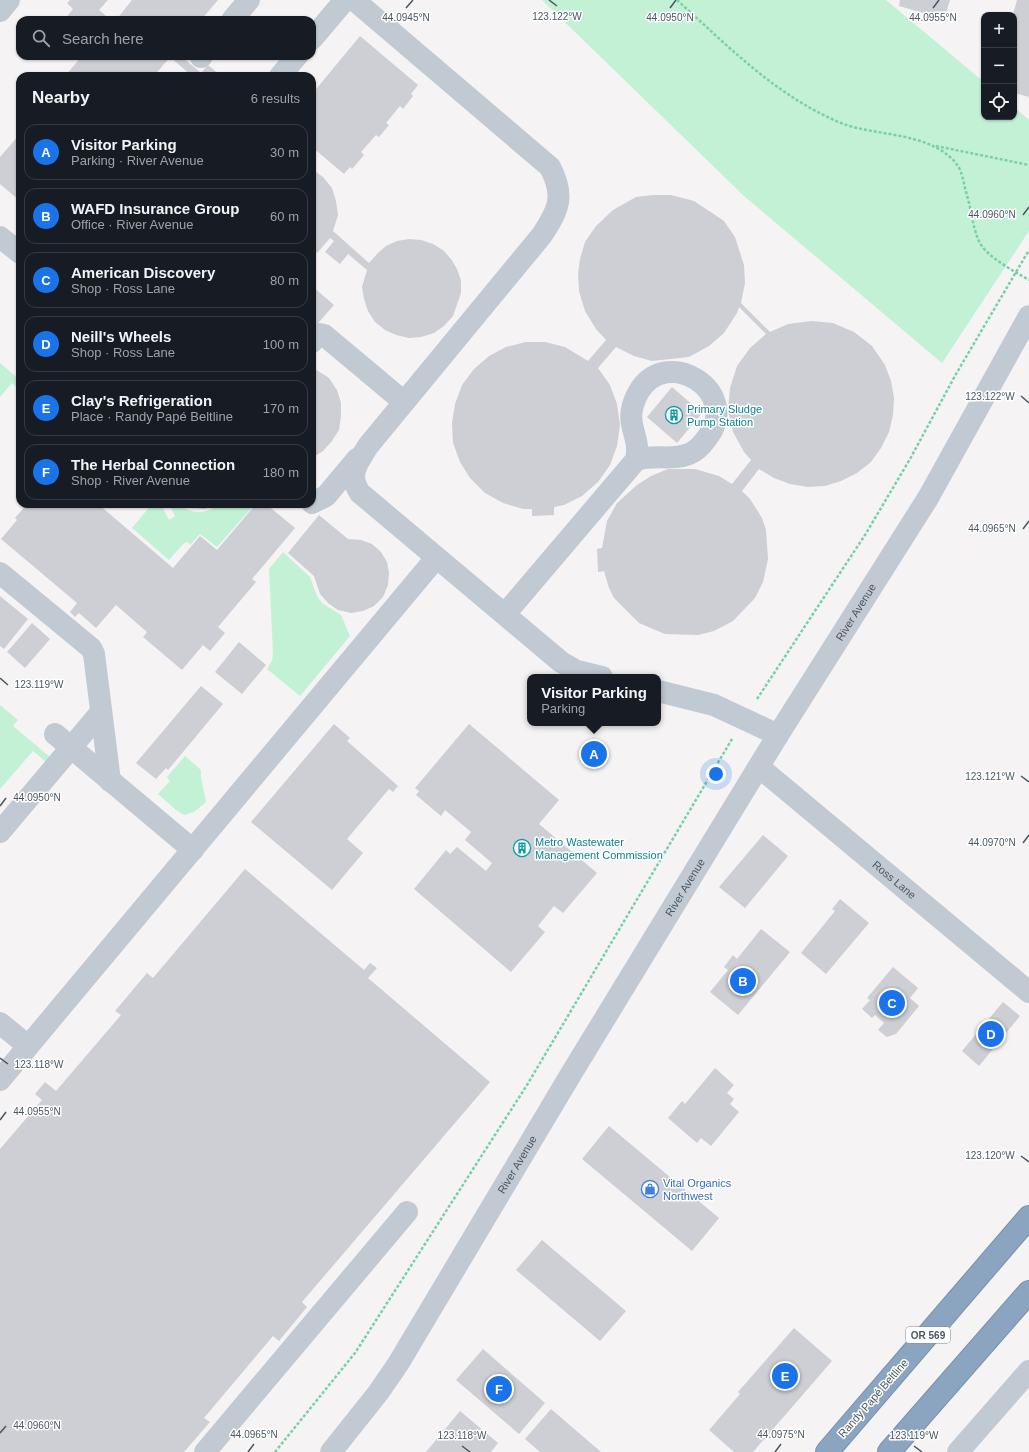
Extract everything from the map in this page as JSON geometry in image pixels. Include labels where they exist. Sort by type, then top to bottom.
[{"type":"highway","name":"Randy Papé Beltline","points":[[827,1452],[1029,1217]]},
{"type":"highway","points":[[890,1452],[1029,1292]]},
{"type":"street","points":[[0,11],[9,0]]},
{"type":"street","points":[[236,16],[250,0]]},
{"type":"street","points":[[316,34],[345,0]]},
{"type":"street","points":[[316,502],[322,500],[334,487],[542,235],[554,217],[559,200],[558,182],[550,167],[354,0]]},
{"type":"street","points":[[283,72],[294,60]]},
{"type":"street","points":[[0,237],[16,251]]},
{"type":"street","name":"River Avenue","points":[[331,1452],[378,1393],[398,1364],[571,1074],[778,735],[928,498],[1029,316]]},
{"type":"street","points":[[316,337],[319,334],[324,334],[404,402]]},
{"type":"street","points":[[505,614],[636,460],[638,447],[630,418],[633,404],[639,392],[646,383],[655,376],[669,372],[680,372],[692,376],[701,383],[714,400],[717,417],[715,426],[698,450],[681,457],[646,457],[636,460]]},
{"type":"street","points":[[635,438],[648,450],[662,456]]},
{"type":"street","points":[[368,446],[354,472],[353,484],[360,493],[568,667],[592,674]]},
{"type":"street","points":[[334,487],[342,486],[360,493]]},
{"type":"street","points":[[0,1080],[436,558]]},
{"type":"street","points":[[0,573],[91,648],[94,654],[110,781]]},
{"type":"street","points":[[661,692],[714,705],[778,735]]},
{"type":"street","points":[[0,832],[101,712]]},
{"type":"street","points":[[55,734],[193,850]]},
{"type":"street","name":"Ross Lane","points":[[759,767],[1029,992]]},
{"type":"street","points":[[0,1023],[28,1046]]},
{"type":"street","points":[[205,1452],[407,1212]]},
{"type":"street","points":[[958,1452],[1029,1371]]},
{"type":"path","points":[[677,0],[766,80],[809,107],[842,123],[936,146],[1029,165]]},
{"type":"path","points":[[936,146],[958,166],[978,240],[994,259],[1029,280]]},
{"type":"path","points":[[276,1452],[356,1353],[527,1085],[744,719],[865,535],[910,459],[956,374],[1029,250]]},
{"type":"green space","points":[[542,0],[886,0],[981,79],[981,120],[1017,120],[1017,110],[1029,120],[1029,231],[942,363],[744,196]]},
{"type":"green space","points":[[0,363],[16,377],[16,386],[12,383],[0,397]]},
{"type":"green space","points":[[149,508],[163,508],[169,520],[175,516],[171,508],[184,508],[199,512],[213,508],[251,508],[217,547],[200,534],[190,545],[188,542],[184,543],[169,560],[132,528]]},
{"type":"green space","points":[[283,552],[310,577],[317,596],[322,603],[341,615],[350,636],[300,696],[267,669],[272,661],[273,654],[269,569]]},
{"type":"green space","points":[[0,705],[18,720],[13,726],[50,757],[46,762],[33,751],[0,789]]},
{"type":"green space","points":[[185,756],[201,770],[206,802],[194,812],[184,815],[158,794],[170,781],[167,777]]},
{"type":"building","points":[[70,0],[108,0],[99,10],[106,16],[68,16],[73,9],[67,3]]},
{"type":"building","points":[[132,0],[218,0],[204,16],[119,16]]},
{"type":"building","points":[[900,0],[950,0],[944,19],[899,6]]},
{"type":"building","points":[[1017,0],[1029,0],[1029,97],[1017,94],[1017,12],[1014,12]]},
{"type":"building","points":[[360,36],[418,85],[411,94],[413,96],[403,109],[400,106],[386,123],[389,125],[379,137],[376,135],[361,152],[364,155],[352,169],[350,167],[344,174],[316,150],[316,89]]},
{"type":"building","points":[[79,60],[167,60],[157,72],[68,72]]},
{"type":"building","points":[[173,60],[186,60],[200,72],[187,72]]},
{"type":"building","points":[[208,65],[216,72],[202,72]]},
{"type":"building","points":[[16,139],[16,198],[0,184],[0,157]]},
{"type":"building","points":[[316,172],[323,177],[332,188],[336,201],[338,215],[333,231],[369,263],[386,246],[397,241],[409,239],[421,240],[433,244],[443,250],[457,269],[461,280],[461,293],[453,316],[444,326],[434,333],[421,337],[409,338],[396,335],[385,330],[375,322],[368,311],[364,299],[362,287],[367,270],[348,254],[340,264],[325,252],[334,241],[330,238],[316,253]]},
{"type":"building","points":[[671,195],[694,201],[724,221],[735,237],[744,265],[745,283],[741,303],[770,332],[788,324],[811,321],[833,323],[854,332],[872,346],[885,365],[891,381],[894,398],[893,415],[889,432],[881,448],[871,462],[857,473],[841,481],[825,486],[808,487],[790,484],[774,478],[759,469],[742,491],[750,499],[762,518],[766,530],[768,559],[763,582],[755,598],[733,621],[714,631],[698,635],[665,634],[639,623],[614,598],[609,588],[604,571],[598,572],[597,549],[602,548],[607,521],[617,503],[637,485],[651,476],[668,469],[695,469],[719,476],[732,484],[751,460],[744,452],[733,432],[728,410],[730,388],[737,366],[750,348],[766,334],[739,307],[737,313],[724,333],[709,346],[689,357],[652,361],[634,356],[616,347],[598,368],[610,385],[617,404],[620,425],[617,446],[610,465],[598,482],[582,496],[564,505],[554,507],[554,515],[532,516],[532,509],[523,509],[503,503],[485,493],[470,478],[460,462],[453,443],[452,423],[455,404],[462,385],[474,369],[489,356],[506,347],[526,342],[545,342],[565,347],[588,361],[606,340],[596,329],[585,311],[579,291],[578,274],[580,259],[585,242],[596,226],[613,210],[636,197]]},
{"type":"building","points":[[316,289],[334,305],[316,325]]},
{"type":"building","points":[[316,370],[329,378],[337,390],[341,403],[339,430],[323,451],[316,455]]},
{"type":"building","name":"Primary Sludge Pump Station","points":[[672,387],[702,413],[677,443],[647,417]]},
{"type":"building","points":[[24,508],[103,508],[173,568],[200,536],[217,550],[253,508],[271,508],[295,528],[252,579],[256,582],[218,627],[225,633],[210,651],[203,645],[182,670],[143,637],[147,632],[116,605],[96,628],[79,613],[75,617],[70,612],[77,603],[1,539],[17,520],[15,518]]},
{"type":"building","points":[[319,515],[348,539],[361,540],[372,544],[381,552],[387,562],[389,573],[388,585],[383,597],[374,606],[363,611],[351,613],[338,610],[328,603],[320,594],[314,576],[288,553]]},
{"type":"building","points":[[0,596],[28,619],[4,649],[0,646]]},
{"type":"building","points":[[32,623],[50,639],[25,668],[7,652]]},
{"type":"building","points":[[239,642],[266,665],[242,694],[215,672]]},
{"type":"building","points":[[201,686],[223,704],[168,770],[166,768],[156,779],[136,763]]},
{"type":"building","points":[[334,724],[350,738],[347,741],[398,786],[393,792],[389,789],[347,839],[363,853],[332,890],[251,822]]},
{"type":"building","name":"Metro Wastewater Management Commission","points":[[469,724],[559,800],[539,824],[597,873],[563,913],[554,906],[538,926],[545,932],[511,972],[414,889],[446,850],[450,854],[457,847],[486,871],[492,863],[465,840],[471,832],[445,810],[441,816],[416,795],[419,791],[415,788]]},
{"type":"building","points":[[763,835],[788,856],[745,908],[719,887]]},
{"type":"building","points":[[245,869],[364,970],[370,963],[377,968],[368,978],[490,1082],[302,1302],[307,1307],[279,1341],[273,1336],[204,1418],[210,1422],[184,1452],[0,1452],[0,1149],[42,1100],[35,1094],[45,1082],[56,1091],[121,1015],[115,1011],[147,973],[153,978]]},
{"type":"building","points":[[840,899],[869,923],[826,974],[801,953],[835,911],[832,909]]},
{"type":"building","points":[[761,929],[790,952],[738,1015],[710,992],[728,970],[724,967],[733,955],[737,959]]},
{"type":"building","points":[[893,967],[918,988],[910,998],[919,1006],[896,1034],[887,1037],[878,1030],[884,1023],[875,1015],[872,1018],[862,1009],[870,1000],[867,998]]},
{"type":"building","points":[[1003,1002],[1020,1016],[979,1066],[962,1051]]},
{"type":"building","points":[[715,1068],[734,1085],[727,1093],[734,1099],[730,1104],[739,1112],[711,1146],[701,1138],[697,1143],[668,1118],[682,1101],[685,1104]]},
{"type":"building","name":"Vital Organics Northwest","points":[[609,1126],[719,1218],[692,1251],[582,1159]]},
{"type":"building","points":[[542,1240],[626,1311],[600,1341],[516,1270]]},
{"type":"building","points":[[794,1328],[832,1361],[753,1452],[734,1452],[709,1430],[740,1394],[738,1392]]},
{"type":"building","points":[[483,1349],[545,1403],[519,1434],[456,1380]]},
{"type":"building","points":[[551,1409],[601,1452],[540,1452],[525,1439]]},
{"type":"building","points":[[460,1411],[498,1443],[491,1452],[426,1452]]},
{"type":"place","name":"Primary Sludge Pump Station","points":[[674,415]]},
{"type":"place","name":"Visitor Parking","points":[[594,754]]},
{"type":"place","name":"Metro Wastewater Management Commission","points":[[522,848]]},
{"type":"place","name":"WAFD Insurance Group","points":[[743,981]]},
{"type":"place","name":"American Discovery","points":[[892,1003]]},
{"type":"place","name":"Neill's Wheels","points":[[991,1034]]},
{"type":"place","name":"Vital Organics Northwest","points":[[650,1189]]},
{"type":"place","name":"Clay's Refrigeration","points":[[785,1376]]},
{"type":"place","name":"The Herbal Connection","points":[[499,1389]]}]
